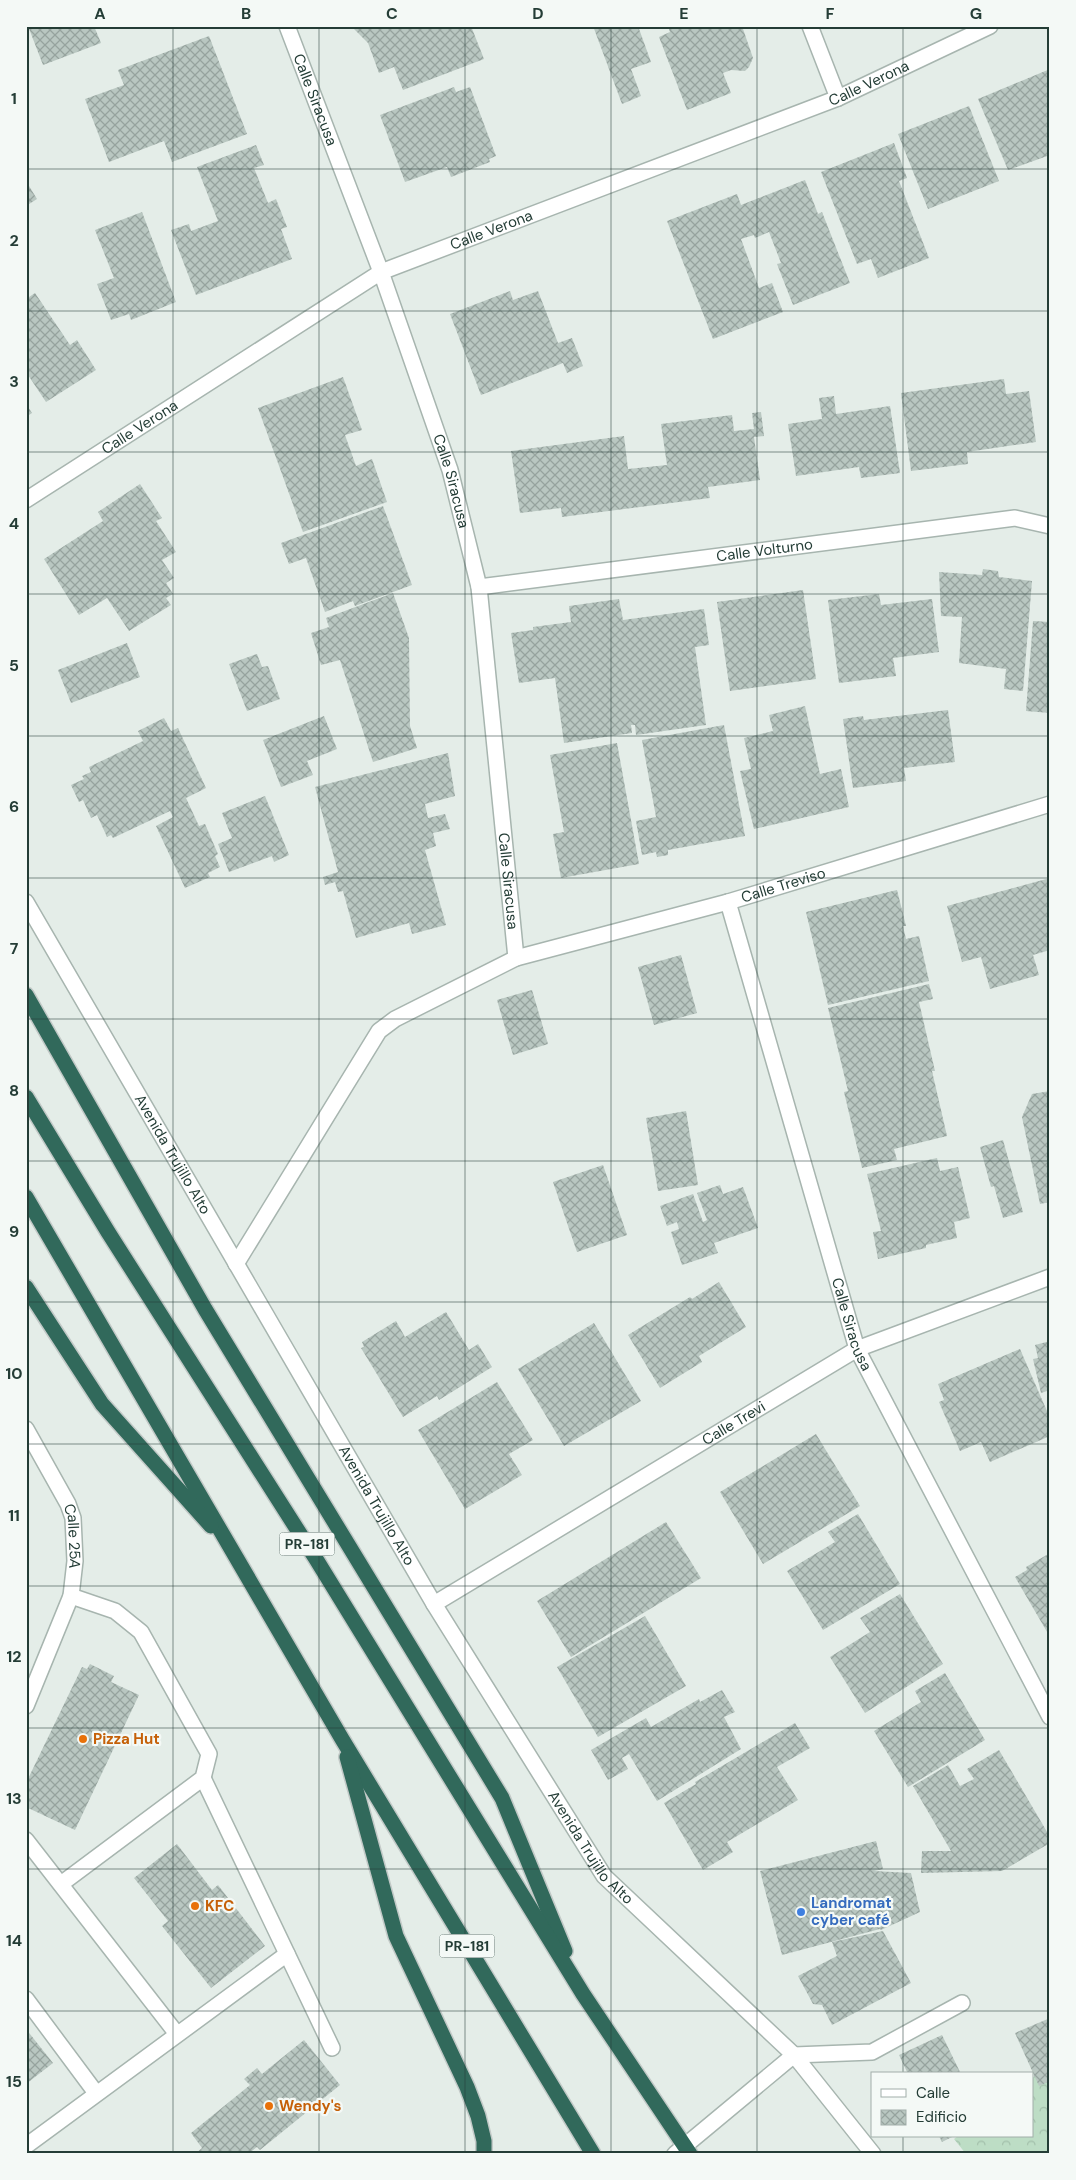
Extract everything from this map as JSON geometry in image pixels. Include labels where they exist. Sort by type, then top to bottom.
[{"type":"highway","points":[[26,994],[205,1309],[502,1798],[583,1994]]},
{"type":"highway","name":"PR-181","points":[[26,1097],[108,1232],[316,1559],[583,1994],[683,2151]]},
{"type":"highway","name":"PR-181","points":[[26,1197],[342,1739],[592,2154]]},
{"type":"highway","points":[[26,1287],[102,1404],[234,1552]]},
{"type":"highway","points":[[342,1739],[396,1936],[467,2087],[478,2116],[484,2141],[484,2154]]},
{"type":"street","name":"Calle Siracusa","points":[[287,26],[381,272],[450,470],[479,587],[516,958]]},
{"type":"street","points":[[810,26],[838,98]]},
{"type":"street","name":"Calle Verona","points":[[26,500],[381,272],[838,98],[990,26]]},
{"type":"street","name":"Calle Volturno","points":[[479,587],[1015,518],[1050,526]]},
{"type":"street","name":"Calle Treviso","points":[[236,1264],[379,1031],[395,1019],[516,958],[728,902],[1050,804]]},
{"type":"street","name":"Avenida Trujillo Alto","points":[[26,902],[434,1604],[604,1876],[794,2055],[873,2154]]},
{"type":"street","name":"Calle Siracusa","points":[[728,902],[856,1349],[1050,1717]]},
{"type":"street","name":"Calle Trevi","points":[[434,1604],[856,1349],[1050,1277]]},
{"type":"street","name":"Calle 25A","points":[[26,1429],[59,1485],[73,1518],[75,1561],[71,1596],[26,1706]]},
{"type":"street","points":[[62,1884],[203,1778],[209,1754],[141,1632],[115,1612],[71,1596]]},
{"type":"street","points":[[203,1778],[332,2048]]},
{"type":"street","points":[[26,1840],[177,2034]]},
{"type":"street","points":[[26,2146],[287,1954]]},
{"type":"street","points":[[26,1999],[96,2093]]},
{"type":"street","points":[[683,2151],[794,2055],[872,2052],[962,2003]]},
{"type":"green space","points":[[1050,2064],[1050,2154],[966,2154],[954,2139],[955,2138],[1034,2138],[1034,2076]]},
{"type":"building","points":[[28,26],[94,26],[101,43],[43,65]]},
{"type":"building","points":[[351,26],[471,26],[484,59],[403,90],[394,67],[379,73],[368,43]]},
{"type":"building","points":[[593,26],[638,26],[651,62],[631,69],[641,96],[622,104]]},
{"type":"building","points":[[668,26],[742,26],[753,58],[745,71],[731,70],[723,73],[731,93],[687,110],[659,37],[670,32]]},
{"type":"building","points":[[209,36],[247,134],[172,162],[164,141],[109,162],[85,99],[124,85],[118,70]]},
{"type":"building","points":[[1050,69],[1050,155],[1008,170],[978,99]]},
{"type":"building","points":[[454,87],[456,92],[470,87],[496,156],[489,159],[490,162],[451,177],[447,167],[405,182],[380,115]]},
{"type":"building","points":[[969,106],[999,181],[928,209],[898,134]]},
{"type":"building","points":[[894,143],[907,178],[899,181],[929,258],[878,278],[871,259],[857,264],[821,172]]},
{"type":"building","points":[[256,145],[264,165],[254,168],[268,203],[276,199],[287,227],[281,229],[292,259],[196,295],[171,230],[189,224],[191,231],[218,221],[197,167]]},
{"type":"building","points":[[805,180],[818,214],[822,212],[850,283],[793,305],[777,264],[781,263],[769,232],[755,238],[754,235],[741,239],[759,288],[772,283],[783,312],[713,339],[667,221],[737,194],[741,205]]},
{"type":"building","points":[[26,181],[37,199],[26,206]]},
{"type":"building","points":[[142,212],[176,302],[131,320],[129,314],[111,320],[97,284],[114,278],[95,230]]},
{"type":"building","points":[[510,291],[513,300],[538,291],[558,343],[572,338],[583,366],[567,373],[563,363],[481,395],[450,314]]},
{"type":"building","points":[[35,293],[70,345],[77,340],[96,370],[46,402],[26,372],[26,299]]},
{"type":"building","points":[[343,377],[362,430],[345,435],[356,466],[372,459],[387,502],[303,532],[258,408]]},
{"type":"building","points":[[1004,379],[1006,394],[1029,391],[1036,442],[967,452],[968,464],[911,471],[901,393]]},
{"type":"building","points":[[834,396],[836,414],[890,406],[900,473],[861,478],[859,467],[796,476],[788,424],[822,419],[819,398]]},
{"type":"building","points":[[26,404],[32,413],[26,417]]},
{"type":"building","points":[[761,412],[764,436],[754,437],[760,480],[708,487],[710,498],[562,517],[561,508],[520,513],[511,451],[624,436],[628,469],[667,465],[661,424],[732,415],[734,431],[754,429],[752,413]]},
{"type":"building","points":[[140,484],[162,518],[156,521],[176,552],[162,560],[174,578],[166,583],[173,594],[166,598],[171,605],[129,631],[107,598],[79,615],[44,559],[103,521],[98,512]]},
{"type":"building","points":[[383,506],[412,585],[355,606],[353,601],[325,612],[306,558],[289,564],[281,543]]},
{"type":"building","points":[[983,569],[998,571],[999,577],[1032,581],[1023,691],[1004,689],[1006,669],[959,663],[962,617],[941,616],[939,572],[982,575]]},
{"type":"building","points":[[803,590],[816,679],[730,691],[717,602]]},
{"type":"building","points":[[393,593],[409,638],[410,726],[417,748],[373,762],[340,660],[321,665],[311,633],[329,627],[326,618]]},
{"type":"building","points":[[879,594],[881,605],[932,599],[939,652],[893,658],[896,676],[839,683],[828,600]]},
{"type":"building","points":[[619,599],[623,620],[704,609],[709,645],[695,647],[706,725],[636,735],[635,725],[631,725],[632,733],[564,743],[555,678],[519,683],[511,633],[533,630],[533,627],[571,622],[569,606]]},
{"type":"building","points":[[1033,621],[1050,622],[1050,713],[1026,711]]},
{"type":"building","points":[[127,643],[140,677],[71,703],[58,670]]},
{"type":"building","points":[[257,654],[262,667],[268,666],[280,699],[247,711],[229,664]]},
{"type":"building","points":[[805,706],[820,774],[841,769],[849,807],[754,829],[740,771],[751,769],[744,738],[773,731],[769,715]]},
{"type":"building","points":[[948,710],[955,762],[904,768],[906,781],[853,788],[843,719],[863,716],[864,720]]},
{"type":"building","points":[[324,716],[337,749],[307,761],[313,775],[281,787],[263,740]]},
{"type":"building","points":[[164,718],[171,731],[178,728],[206,788],[186,798],[199,826],[205,824],[218,854],[215,856],[220,867],[208,873],[210,877],[185,888],[156,826],[173,817],[170,811],[113,838],[111,835],[107,837],[97,815],[91,818],[83,800],[79,802],[71,785],[84,779],[82,776],[91,772],[89,767],[143,741],[138,731]]},
{"type":"building","points":[[724,725],[745,836],[668,850],[668,855],[657,857],[656,852],[642,855],[636,821],[656,817],[642,740]]},
{"type":"building","points":[[617,743],[639,864],[561,878],[553,834],[564,832],[550,755]]},
{"type":"building","points":[[448,753],[455,796],[425,804],[428,818],[445,814],[450,829],[433,833],[436,846],[425,850],[446,925],[412,934],[409,923],[356,938],[343,891],[338,892],[335,882],[325,885],[323,877],[338,872],[315,787]]},
{"type":"building","points":[[265,796],[289,855],[274,862],[272,856],[229,872],[218,844],[232,838],[222,813]]},
{"type":"building","points":[[1050,878],[1050,950],[1033,955],[1039,975],[990,989],[981,957],[962,962],[947,906]]},
{"type":"building","points":[[897,890],[906,926],[903,926],[906,939],[919,936],[929,981],[828,1005],[806,912]]},
{"type":"building","points":[[681,955],[697,1013],[654,1025],[638,967]]},
{"type":"building","points":[[929,984],[933,999],[919,1002],[935,1071],[932,1071],[947,1136],[894,1149],[897,1160],[862,1168],[844,1092],[848,1091],[828,1008]]},
{"type":"building","points":[[532,990],[548,1044],[513,1055],[497,1000]]},
{"type":"building","points":[[1050,1091],[1050,1202],[1040,1204],[1022,1117],[1032,1094]]},
{"type":"building","points":[[686,1111],[698,1185],[658,1191],[646,1118]]},
{"type":"building","points":[[1003,1140],[1023,1212],[1003,1218],[994,1186],[991,1187],[980,1147]]},
{"type":"building","points":[[937,1158],[940,1171],[958,1167],[970,1218],[954,1222],[957,1238],[926,1245],[926,1248],[878,1259],[873,1232],[881,1231],[867,1174]]},
{"type":"building","points":[[603,1165],[627,1235],[577,1252],[553,1182]]},
{"type":"building","points":[[720,1185],[723,1194],[743,1187],[758,1228],[714,1243],[718,1253],[682,1265],[671,1232],[679,1229],[677,1222],[667,1226],[660,1206],[693,1194],[703,1222],[707,1220],[697,1193]]},
{"type":"building","points":[[719,1282],[746,1327],[699,1356],[702,1362],[660,1388],[628,1335],[690,1297],[692,1299]]},
{"type":"building","points":[[446,1312],[469,1350],[478,1344],[492,1367],[439,1400],[437,1396],[403,1417],[361,1348],[364,1347],[362,1342],[396,1321],[405,1337]]},
{"type":"building","points":[[594,1323],[641,1401],[564,1446],[518,1369]]},
{"type":"building","points":[[1050,1341],[1050,1390],[1041,1393],[1033,1359],[1038,1358],[1035,1345]]},
{"type":"building","points":[[1020,1349],[1050,1418],[1050,1436],[990,1462],[981,1442],[960,1451],[939,1402],[944,1400],[938,1384]]},
{"type":"building","points":[[497,1382],[533,1440],[509,1454],[522,1475],[465,1509],[418,1430]]},
{"type":"building","points":[[816,1434],[860,1506],[763,1564],[720,1492]]},
{"type":"building","points":[[858,1514],[900,1584],[823,1630],[787,1571],[835,1542],[828,1532]]},
{"type":"building","points":[[666,1522],[701,1578],[571,1657],[537,1601]]},
{"type":"building","points":[[1050,1553],[1050,1637],[1015,1577],[1027,1570],[1026,1567]]},
{"type":"building","points":[[900,1594],[943,1664],[865,1713],[830,1657],[870,1632],[860,1618]]},
{"type":"building","points":[[645,1616],[686,1686],[598,1737],[557,1667]]},
{"type":"building","name":"Pizza Hut","points":[[90,1664],[114,1676],[111,1682],[139,1695],[75,1830],[26,1807],[26,1783],[82,1667],[87,1669]]},
{"type":"building","points":[[945,1673],[985,1740],[908,1787],[874,1731],[921,1702],[915,1691]]},
{"type":"building","points":[[722,1690],[735,1712],[724,1717],[741,1749],[657,1801],[629,1754],[622,1758],[628,1769],[608,1780],[591,1750],[646,1718],[651,1727],[699,1699],[700,1702]]},
{"type":"building","points":[[795,1723],[810,1748],[777,1767],[798,1800],[727,1842],[733,1852],[703,1870],[664,1803],[696,1784],[695,1782]]},
{"type":"building","points":[[999,1750],[1050,1837],[1050,1843],[1002,1871],[921,1873],[922,1851],[951,1851],[913,1786],[948,1765],[960,1786],[974,1779],[967,1769]]},
{"type":"building","points":[[876,1841],[883,1869],[874,1871],[911,1873],[920,1912],[881,1930],[782,1955],[760,1871]]},
{"type":"building","name":"KFC","points":[[177,1844],[212,1890],[218,1885],[265,1946],[211,1988],[162,1926],[168,1921],[134,1878]]},
{"type":"building","points":[[883,1931],[911,1983],[832,2025],[822,2005],[813,2004],[798,1976],[837,1956],[832,1942]]},
{"type":"building","points":[[1050,2018],[1050,2081],[1039,2086],[1015,2033]]},
{"type":"building","points":[[26,2029],[53,2063],[26,2084]]},
{"type":"building","points":[[942,2035],[960,2072],[907,2072],[899,2055]]},
{"type":"building","name":"Wendy's","points":[[304,2040],[340,2085],[260,2150],[257,2147],[248,2154],[195,2154],[202,2148],[191,2133],[250,2085],[244,2079],[257,2068],[262,2074]]},
{"type":"building","points":[[940,2138],[950,2138],[942,2142]]},
{"type":"place","name":"Pizza Hut","points":[[83,1739]]},
{"type":"place","name":"KFC","points":[[195,1906]]},
{"type":"place","name":"Landromat cyber café","points":[[801,1912]]},
{"type":"place","name":"Wendy's","points":[[269,2106]]}]
